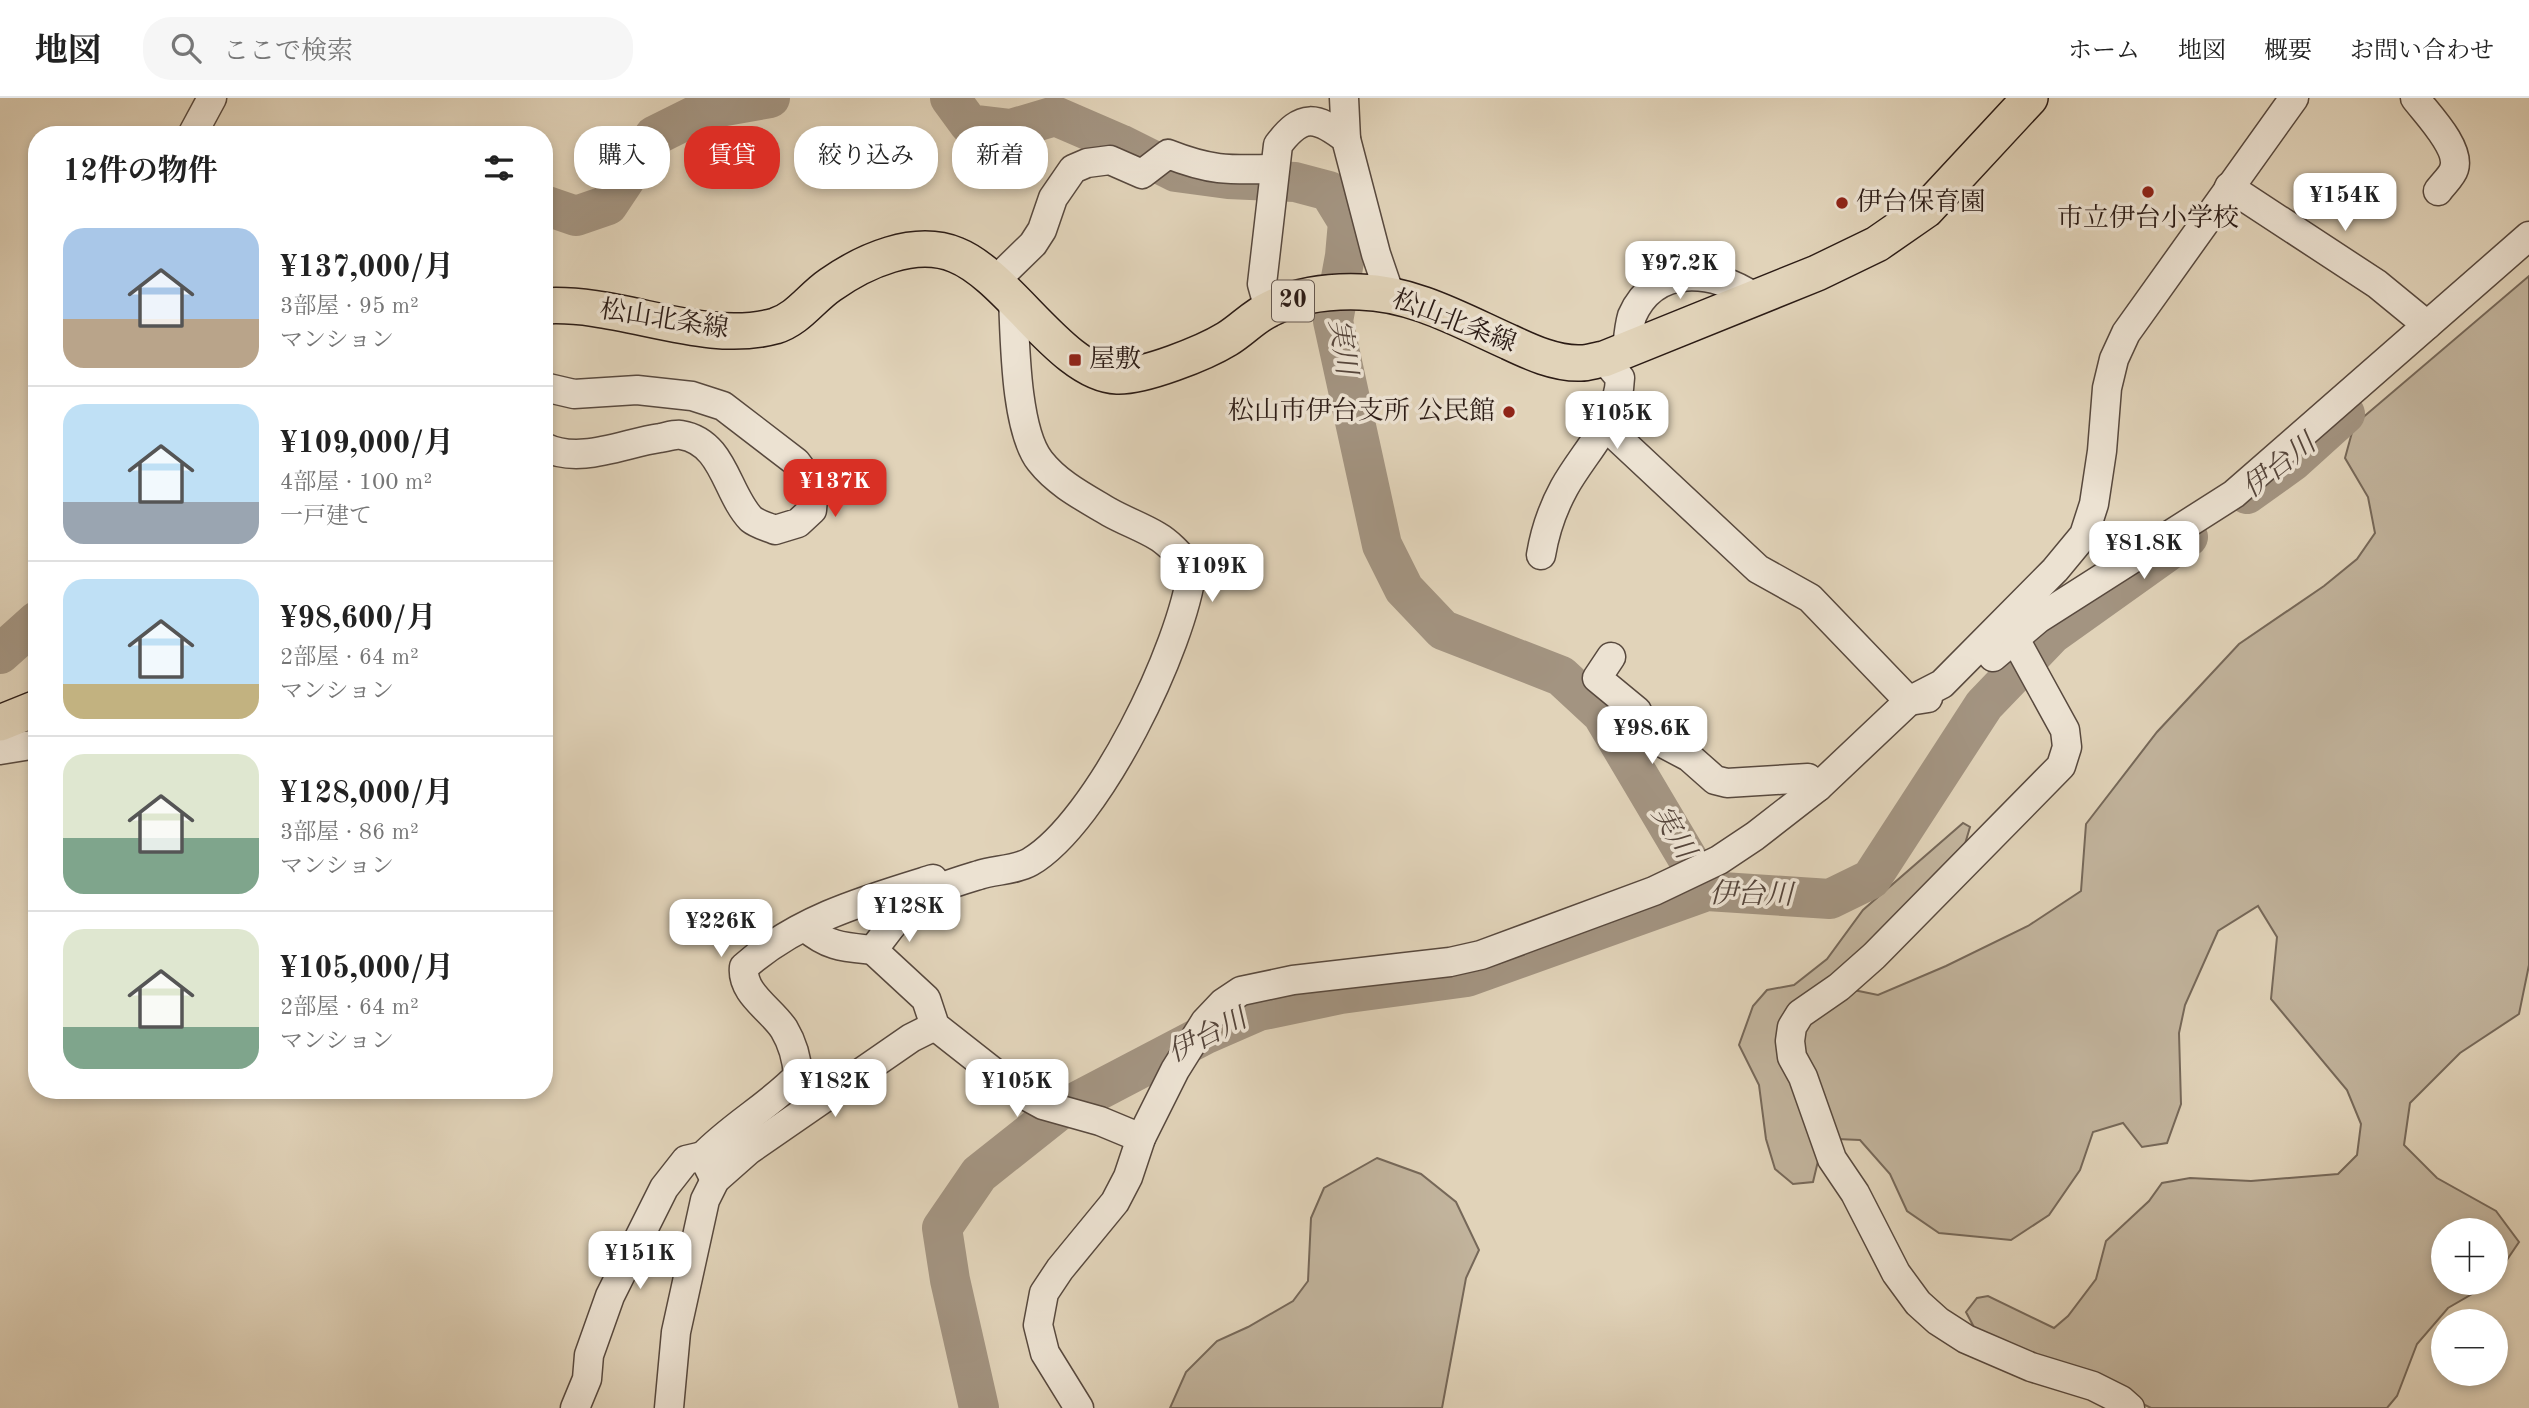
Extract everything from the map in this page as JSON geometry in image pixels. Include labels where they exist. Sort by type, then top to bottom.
[{"type":"main road","name":"松山北条線","points":[[553,306],[593,308],[716,331],[747,332],[778,325],[805,308],[828,286],[858,267],[893,254],[926,249],[956,254],[1003,290],[1088,367],[1116,376],[1193,357],[1227,339],[1269,309],[1314,294],[1361,292],[1390,295],[1421,304],[1552,359],[1580,363],[1615,354],[1817,273],[1877,244],[1926,210],[2030,98]]},
{"type":"main road","points":[[0,723],[28,712]]},
{"type":"street","points":[[197,126],[212,98]]},
{"type":"street","points":[[1344,98],[1346,139],[1376,254],[1390,295]]},
{"type":"street","points":[[1079,1408],[1045,1353],[1038,1325],[1044,1293],[1060,1269],[1115,1202],[1129,1177],[1141,1138],[1175,1070],[1205,1022],[1223,1003],[1241,991],[1293,979],[1450,962],[1515,944],[1634,899],[1719,860],[1818,788],[1909,701],[1942,684],[2055,570],[2084,534],[2094,503],[2102,451],[2106,388],[2114,359],[2126,333],[2294,98]]},
{"type":"street","points":[[2415,98],[2448,141],[2456,158],[2454,170],[2438,191]]},
{"type":"street","points":[[1269,309],[1262,284],[1278,145],[1290,129],[1304,121],[1317,121],[1346,139]]},
{"type":"street","points":[[873,950],[908,906],[940,889],[980,874],[1029,863],[1060,838],[1096,795],[1145,703],[1178,631],[1189,598],[1192,569],[1157,536],[1129,523],[1063,484],[1038,459],[1024,423],[1016,355],[1003,290],[1042,230],[1053,198],[1073,169],[1087,163],[1111,160],[1142,174],[1168,155],[1202,167],[1273,178]]},
{"type":"street","points":[[2229,187],[2377,284],[2427,325]]},
{"type":"street","points":[[1909,701],[1946,695],[2019,645],[2038,619],[2234,494],[2529,236]]},
{"type":"street","points":[[1541,555],[1546,527],[1564,488],[1604,425],[1620,394],[1615,354],[1644,297],[1660,282],[1679,276],[1736,285],[1754,298]]},
{"type":"street","points":[[553,389],[573,394],[637,390],[692,396],[723,406],[796,462],[814,486],[812,510],[798,523],[775,530],[753,521],[737,499],[721,463],[705,446],[681,435],[645,440],[591,454],[553,450]]},
{"type":"street","points":[[1604,425],[1758,569],[1810,598],[1909,701]]},
{"type":"street","points":[[2019,645],[2065,730],[2067,747],[2061,766],[1874,956],[1839,988],[1800,1014],[1792,1027],[1790,1041],[1793,1057],[1803,1077],[1832,1159],[1855,1193],[1896,1273],[1918,1303],[1938,1321],[1966,1339],[2031,1367],[2093,1386],[2121,1400],[2130,1408]]},
{"type":"street","points":[[1611,657],[1597,678],[1637,711],[1643,727],[1656,739],[1689,757],[1715,780],[1727,783],[1808,778],[1818,788]]},
{"type":"street","points":[[0,750],[28,745]]},
{"type":"street","points":[[669,1408],[676,1332],[705,1200],[709,1168],[717,1141],[786,1089],[798,1076],[797,1057],[784,1029],[746,985],[744,967],[771,943],[839,908],[961,870],[980,874]]},
{"type":"street","points":[[805,927],[821,940],[834,946],[873,950],[926,999],[935,1026],[1019,1093],[1043,1105],[1100,1121],[1141,1138]]},
{"type":"street","points":[[575,1408],[587,1378],[589,1355],[610,1296],[664,1188],[686,1160],[709,1168],[760,1142],[911,1038],[935,1026]]},
{"type":"shaded area","points":[[2529,276],[2529,965],[2519,1014],[2460,1053],[2410,1103],[2404,1145],[2437,1178],[2496,1211],[2501,1218],[2431,1218],[2431,1295],[2470,1295],[2447,1309],[2431,1309],[2431,1328],[2417,1344],[2397,1396],[2387,1408],[2151,1408],[2098,1382],[1976,1331],[1966,1312],[1977,1298],[1988,1296],[2054,1328],[2068,1316],[2096,1279],[2106,1241],[2149,1201],[2162,1183],[2190,1178],[2251,1181],[2338,1174],[2357,1155],[2361,1124],[2347,1090],[2271,999],[2277,937],[2258,906],[2218,931],[2185,1005],[2179,1033],[2181,1104],[2167,1143],[2142,1147],[2123,1123],[2093,1132],[2080,1170],[2049,1215],[2011,1240],[1939,1233],[1907,1211],[1890,1174],[1860,1140],[1837,1139],[1818,1161],[1813,1182],[1793,1184],[1775,1169],[1766,1139],[1759,1085],[1739,1045],[1753,1006],[1767,990],[1794,985],[1827,959],[1863,910],[1963,823],[1970,827],[1965,844],[1843,976],[1849,989],[1878,995],[2028,926],[2081,891],[2086,824],[2157,732],[2239,644],[2324,586],[2357,559],[2375,533],[2368,497],[2345,458],[2354,425]]},
{"type":"shaded area","points":[[1377,1158],[1421,1174],[1456,1202],[1479,1250],[1466,1278],[1442,1408],[1170,1408],[1186,1372],[1217,1341],[1293,1301],[1308,1281],[1311,1218],[1324,1188]]},
{"type":"shaded area","points":[[2508,1227],[2519,1242],[2508,1258]]},
{"type":"waterway","name":"実川","points":[[553,208],[576,216],[608,205],[654,136],[708,109],[770,98]]},
{"type":"waterway","name":"実川","points":[[950,98],[969,124],[1011,129],[1055,116],[1176,172],[1228,179],[1295,182],[1329,191],[1348,222],[1345,256],[1333,321],[1382,545],[1404,589],[1443,630],[1561,676],[1602,714],[1707,891]]},
{"type":"waterway","name":"伊台川","points":[[2247,494],[2293,461],[2345,414]]},
{"type":"waterway","name":"伊台川","points":[[979,1408],[950,1280],[942,1228],[979,1174],[1057,1112],[1204,1035],[1259,1011],[1341,994],[1467,977],[1707,891],[1830,899],[1871,879],[1984,705],[2052,634],[2188,537]]},
{"type":"waterway","name":"実川","points":[[0,654],[28,629]]},
{"type":"place","name":"市立伊台小学校","points":[[2148,192]]},
{"type":"place","name":"伊台保育園","points":[[1842,203]]},
{"type":"place","name":"屋敷","points":[[1075,360]]},
{"type":"place","name":"松山市伊台支所 公民館","points":[[1509,412]]}]
